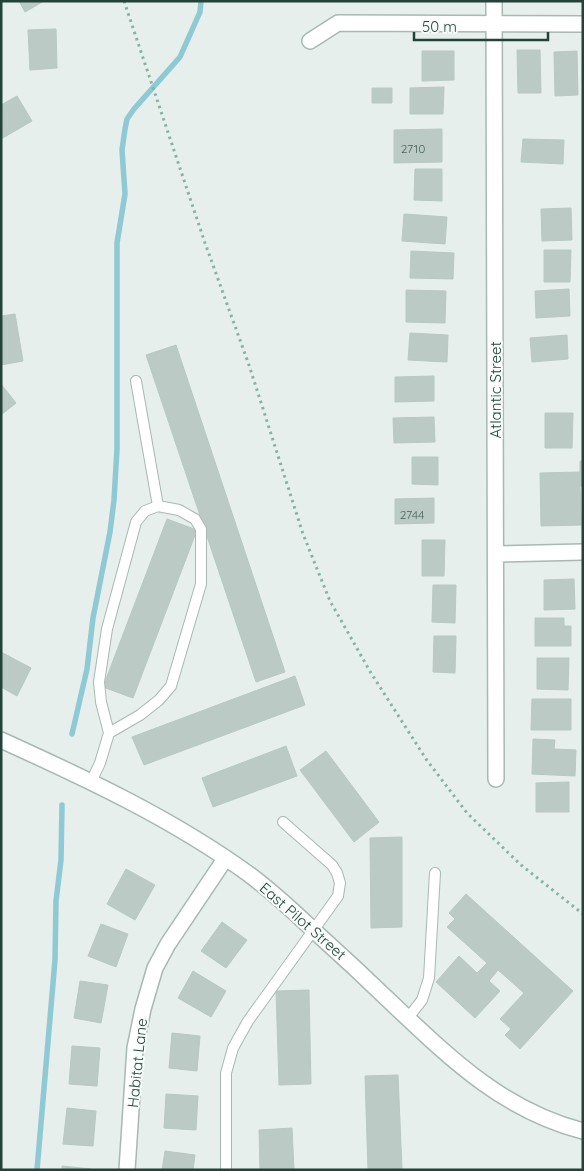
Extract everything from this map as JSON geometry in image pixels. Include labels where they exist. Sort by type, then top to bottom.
[{"type":"street","name":"Atlantic Street","points":[[494,1],[496,779]]},
{"type":"street","points":[[310,41],[338,23],[583,24]]},
{"type":"street","points":[[496,554],[583,552]]},
{"type":"street","name":"East Pilot Street","points":[[1,740],[147,810],[250,875],[314,930],[441,1050],[477,1080],[519,1106],[564,1126],[583,1131]]},
{"type":"street","name":"Habitat Lane","points":[[127,1170],[135,1048],[143,1009],[155,968],[168,944],[225,859]]},
{"type":"lane","points":[[136,381],[158,506]]},
{"type":"lane","points":[[91,782],[100,763],[109,733],[101,702],[99,682],[107,629],[136,522],[145,511],[158,506],[179,510],[195,519],[201,529],[201,584],[171,686],[140,715],[109,733]]},
{"type":"lane","points":[[226,1170],[226,1072],[234,1048],[248,1021],[338,896],[340,883],[337,872],[332,865],[284,822]]},
{"type":"lane","points":[[408,1018],[422,1000],[429,978],[435,872]]},
{"type":"path","points":[[124,1],[205,243],[249,365],[303,534],[330,601],[371,673],[426,758],[467,813],[521,865],[583,914]]},
{"type":"building","points":[[19,1],[44,1],[25,12]]},
{"type":"building","points":[[56,29],[57,68],[30,70],[28,30]]},
{"type":"building","points":[[517,50],[540,50],[541,93],[518,93]]},
{"type":"building","points":[[422,51],[454,51],[454,80],[422,81]]},
{"type":"building","points":[[577,51],[578,95],[555,96],[554,52]]},
{"type":"building","points":[[444,87],[443,114],[410,114],[410,88]]},
{"type":"building","points":[[372,88],[392,88],[392,103],[372,103]]},
{"type":"building","points":[[17,96],[32,121],[1,139],[1,105]]},
{"type":"building","points":[[442,129],[442,162],[394,163],[394,130]]},
{"type":"building","points":[[523,139],[564,140],[563,164],[521,162]]},
{"type":"building","points":[[415,169],[442,169],[442,201],[414,200]]},
{"type":"building","points":[[571,208],[572,240],[542,241],[541,209]]},
{"type":"building","points":[[404,214],[447,217],[445,244],[402,241]]},
{"type":"building","points":[[544,250],[571,250],[570,282],[544,282]]},
{"type":"building","points":[[411,251],[454,253],[453,279],[410,278]]},
{"type":"building","points":[[569,289],[570,316],[536,318],[535,291]]},
{"type":"building","points":[[406,290],[446,291],[445,323],[406,322]]},
{"type":"building","points":[[15,314],[23,361],[1,365],[1,316]]},
{"type":"building","points":[[410,333],[448,335],[447,362],[408,360]]},
{"type":"building","points":[[567,335],[568,359],[532,362],[530,338]]},
{"type":"building","points":[[176,345],[285,672],[256,682],[146,355]]},
{"type":"building","points":[[434,376],[434,401],[395,402],[395,377]]},
{"type":"building","points":[[1,384],[16,403],[1,415]]},
{"type":"building","points":[[545,413],[573,413],[572,448],[545,448]]},
{"type":"building","points":[[434,417],[435,442],[394,443],[393,418]]},
{"type":"building","points":[[412,457],[438,457],[438,485],[412,484]]},
{"type":"building","points":[[580,461],[583,461],[583,486],[580,486],[581,525],[541,526],[540,473],[580,472]]},
{"type":"building","points":[[434,498],[434,523],[395,524],[395,499]]},
{"type":"building","points":[[167,519],[197,530],[133,698],[103,687]]},
{"type":"building","points":[[422,540],[445,540],[444,576],[422,576]]},
{"type":"building","points":[[574,579],[575,609],[544,610],[544,580]]},
{"type":"building","points":[[433,585],[456,585],[455,623],[432,622]]},
{"type":"building","points":[[535,618],[564,618],[564,626],[571,626],[571,646],[535,646]]},
{"type":"building","points":[[434,636],[456,636],[455,673],[433,672]]},
{"type":"building","points":[[1,652],[31,668],[17,696],[1,687]]},
{"type":"building","points":[[537,658],[569,658],[568,690],[537,689]]},
{"type":"building","points":[[295,676],[305,705],[144,765],[132,737]]},
{"type":"building","points":[[532,699],[571,699],[571,730],[531,730]]},
{"type":"building","points":[[533,739],[555,740],[554,749],[576,750],[575,776],[532,774]]},
{"type":"building","points":[[286,746],[297,776],[213,807],[202,778]]},
{"type":"building","points":[[326,751],[379,822],[354,842],[300,770]]},
{"type":"building","points":[[569,782],[569,812],[536,812],[536,783]]},
{"type":"building","points":[[402,837],[402,927],[371,928],[370,838]]},
{"type":"building","points":[[126,869],[155,885],[135,920],[107,904]]},
{"type":"building","points":[[466,894],[573,991],[520,1049],[505,1035],[511,1029],[500,1019],[524,993],[498,970],[489,981],[500,991],[475,1018],[436,982],[459,956],[477,973],[487,963],[447,927],[455,919],[449,913]]},
{"type":"building","points":[[222,922],[247,940],[226,968],[201,951]]},
{"type":"building","points":[[101,924],[128,934],[116,967],[88,956]]},
{"type":"building","points":[[193,971],[226,991],[211,1017],[178,998]]},
{"type":"building","points":[[80,981],[108,985],[101,1023],[74,1018]]},
{"type":"building","points":[[309,990],[311,1084],[279,1085],[276,991]]},
{"type":"building","points":[[172,1033],[200,1036],[197,1071],[169,1068]]},
{"type":"building","points":[[72,1046],[100,1048],[97,1086],[69,1084]]},
{"type":"building","points":[[398,1075],[402,1169],[368,1170],[365,1076]]},
{"type":"building","points":[[166,1094],[198,1096],[196,1130],[164,1128]]},
{"type":"building","points":[[67,1108],[96,1111],[93,1146],[63,1144]]},
{"type":"building","points":[[292,1128],[294,1170],[260,1170],[259,1130]]},
{"type":"building","points":[[165,1151],[195,1155],[193,1170],[162,1170]]},
{"type":"building","points":[[62,1166],[91,1169],[91,1170],[62,1170]]},
{"type":"waterway","points":[[72,734],[87,669],[93,618],[110,532],[114,500],[117,449],[117,243],[125,194],[122,150],[125,129],[127,119],[134,109],[180,57],[200,12],[201,1]]},
{"type":"waterway","points":[[37,1170],[55,960],[56,901],[61,860],[62,805]]}]
